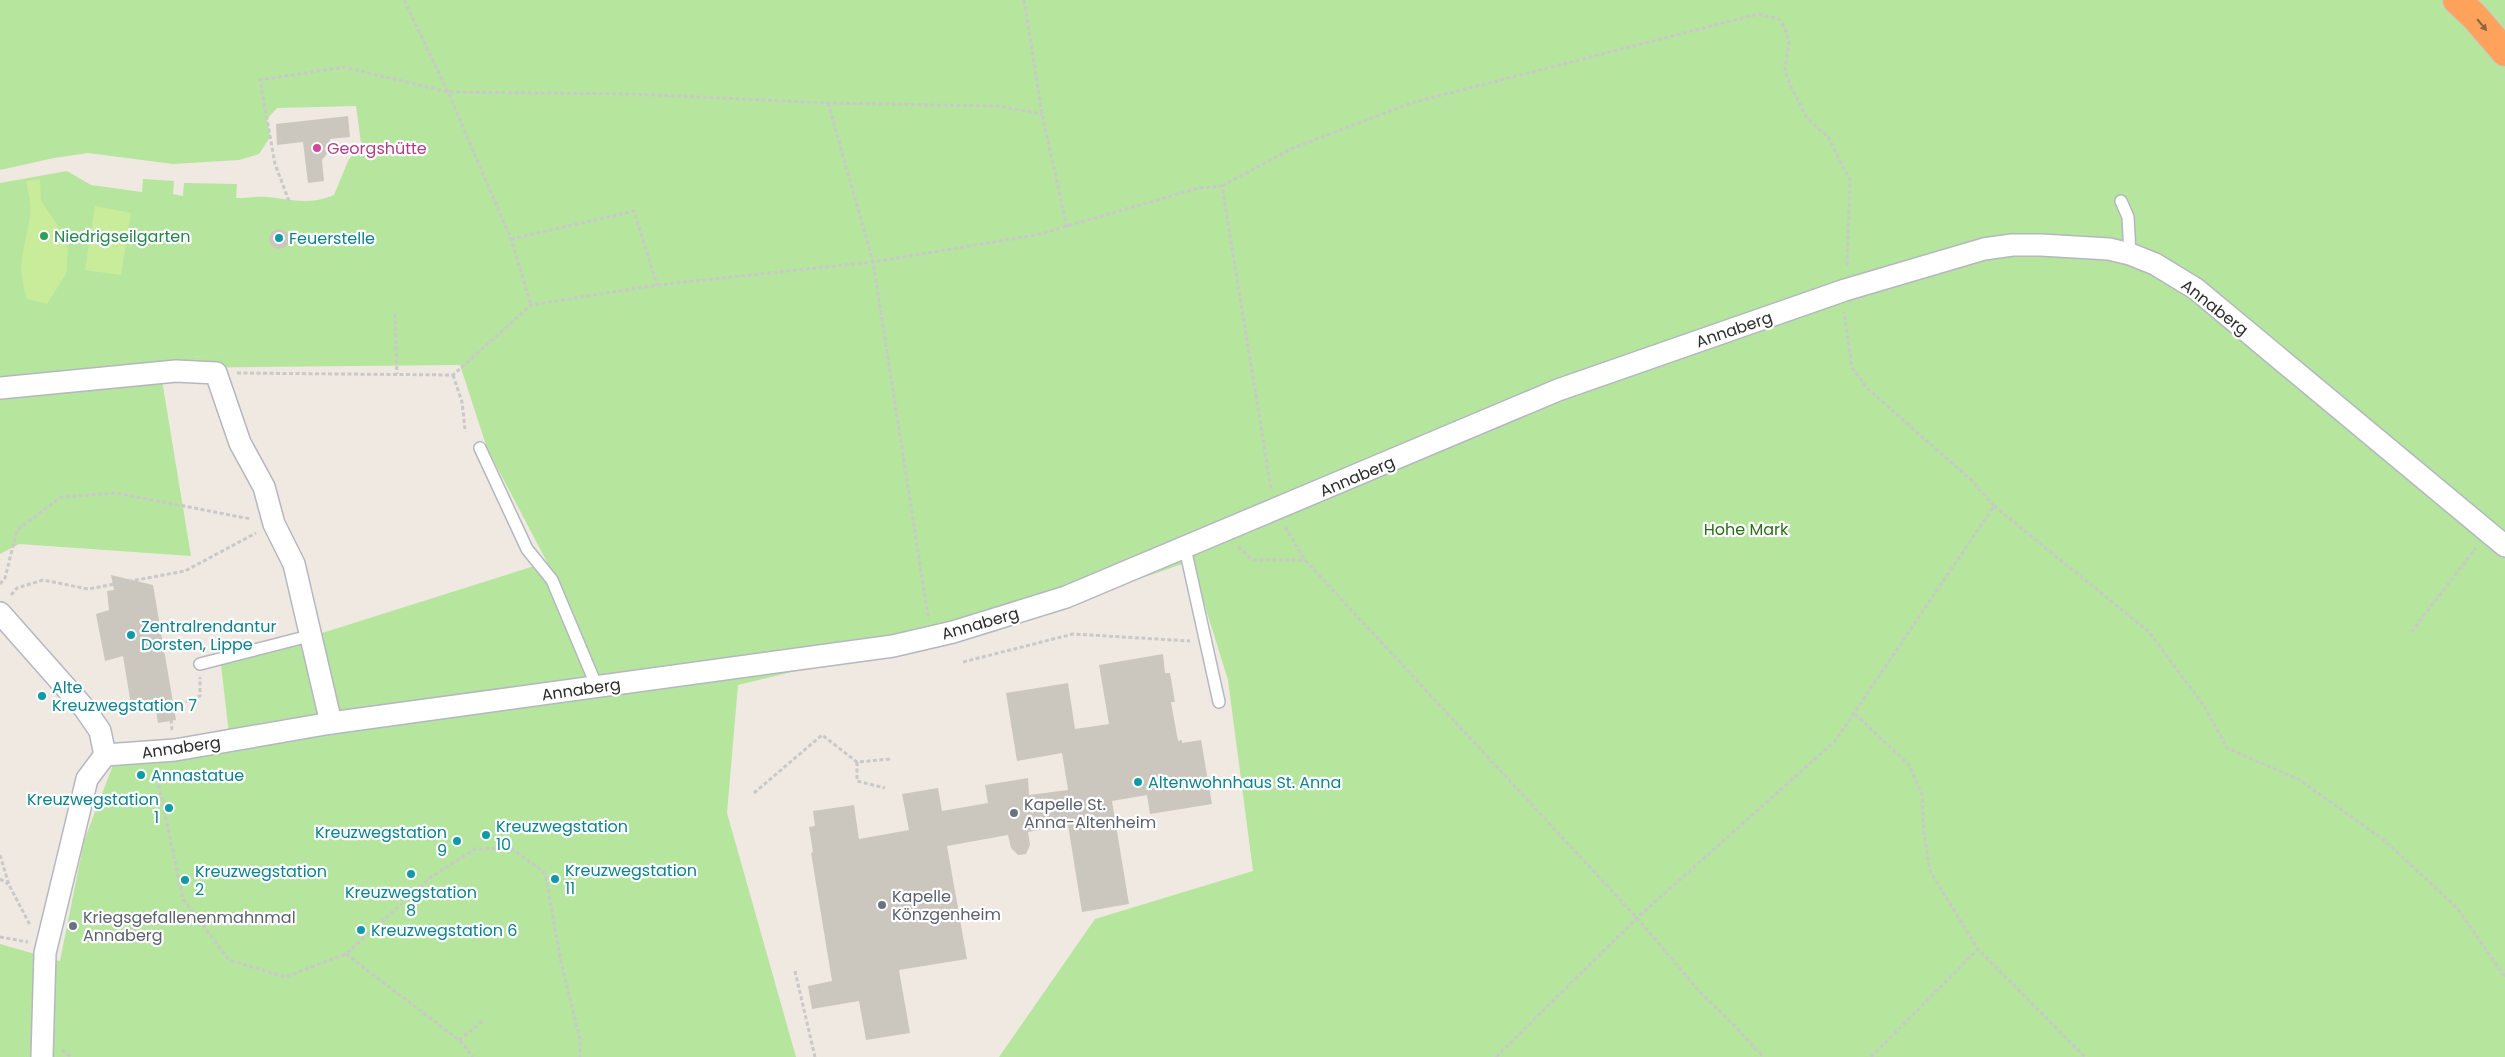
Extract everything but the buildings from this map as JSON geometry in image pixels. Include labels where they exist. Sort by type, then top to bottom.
[{"type":"highway","points":[[2458,0],[2505,52]]},
{"type":"street","name":"Annaberg","points":[[105,755],[175,750],[330,723],[893,646],[953,632],[1066,597],[1185,548],[1220,531],[1275,511],[1558,390],[1845,290],[1984,249],[2012,245],[2087,246],[2130,254],[2155,264],[2196,289],[2505,546]]},
{"type":"street","points":[[0,388],[176,371],[216,372],[240,443],[264,487],[274,524],[294,564],[307,614],[309,636],[330,723]]},
{"type":"street","points":[[3,606],[100,731],[105,755],[87,779],[43,949],[42,1057]]},
{"type":"lane","points":[[2121,201],[2128,217],[2130,254]]},
{"type":"lane","points":[[480,448],[526,549],[552,580],[597,687]]},
{"type":"lane","points":[[1185,548],[1219,702]]},
{"type":"lane","points":[[200,664],[309,636]]},
{"type":"path","points":[[404,0],[448,92],[511,239],[531,305]]},
{"type":"path","points":[[1024,0],[1042,114],[1067,228]]},
{"type":"path","points":[[216,372],[453,375],[531,305],[657,285],[873,262],[1036,235],[1067,228],[1198,188],[1222,186],[1293,148],[1411,103],[1758,14],[1779,19],[1785,28],[1789,42],[1785,70],[1790,85],[1807,118],[1828,137],[1850,180],[1850,226],[1844,322],[1852,368],[1867,388],[1970,480],[1994,506],[2148,631],[2205,707],[2227,748],[2298,779],[2384,840],[2457,908],[2505,977]]},
{"type":"path","points":[[289,201],[275,164],[260,80],[344,68],[448,92],[634,94],[828,103],[998,106],[1042,114]]},
{"type":"path","points":[[828,103],[873,262],[926,615],[953,632]]},
{"type":"path","points":[[1222,186],[1275,511],[1305,560],[1637,918],[1700,992],[1732,1022],[1763,1057]]},
{"type":"path","points":[[511,239],[634,211],[657,285]]},
{"type":"path","points":[[395,314],[397,374]]},
{"type":"path","points":[[453,375],[462,402],[465,429]]},
{"type":"path","points":[[0,584],[5,578],[17,530],[61,498],[116,493],[274,524]]},
{"type":"path","points":[[1496,1057],[1637,918],[1835,741],[1994,506]]},
{"type":"path","points":[[3,606],[17,588],[43,580],[88,589],[185,571],[274,524]]},
{"type":"path","points":[[1220,531],[1253,560],[1305,560]]},
{"type":"path","points":[[2411,632],[2489,532]]},
{"type":"path","points":[[963,662],[1073,634],[1206,642]]},
{"type":"path","points":[[175,750],[170,708],[200,696],[200,664]]},
{"type":"path","points":[[1855,714],[1909,765],[1922,795],[1924,834],[1930,871],[1978,949],[2085,1057]]},
{"type":"path","points":[[754,793],[822,735],[857,762],[890,760]]},
{"type":"path","points":[[153,752],[159,794],[183,899],[229,960],[285,978],[346,954],[430,878],[475,849],[510,848],[546,873],[561,962],[580,1039],[580,1057]]},
{"type":"path","points":[[857,762],[857,781],[885,788]]},
{"type":"path","points":[[0,855],[9,885],[43,949]]},
{"type":"path","points":[[0,879],[9,885]]},
{"type":"path","points":[[0,937],[43,949]]},
{"type":"path","points":[[1871,1057],[1978,949]]},
{"type":"path","points":[[346,954],[459,1040],[473,1057]]},
{"type":"path","points":[[795,971],[815,1057]]},
{"type":"path","points":[[459,1040],[484,1020]]},
{"type":"green space","name":"Hohe Mark","points":[[0,0],[2505,0],[2505,1057],[999,1057],[1095,919],[1253,871],[1228,680],[1191,561],[1055,608],[738,685],[727,813],[796,1057],[0,1057],[0,944],[60,961],[84,841],[113,765],[231,751],[221,665],[547,562],[487,448],[460,365],[160,368],[191,556],[19,544],[0,554],[0,183],[67,171],[91,185],[142,192],[143,179],[174,181],[173,194],[183,196],[184,183],[237,184],[236,198],[264,197],[309,201],[334,195],[348,161],[361,143],[356,106],[277,108],[267,119],[270,137],[259,154],[239,160],[173,164],[88,153],[54,158],[0,170]],"holes":[[[433,324],[193,357],[192,357]]]},
{"type":"green space","name":"Niedrigseilgarten","points":[[40,179],[41,201],[57,224],[68,249],[66,274],[47,304],[27,299],[23,286],[21,266],[30,212],[30,198],[26,181]]},
{"type":"green space","points":[[95,206],[131,213],[121,275],[85,270]]},
{"type":"place","name":"Georgshütte","points":[[317,148]]},
{"type":"place","name":"Niedrigseilgarten","points":[[44,236]]},
{"type":"place","name":"Feuerstelle","points":[[279,238]]},
{"type":"place","name":"Zentralrendantur Dorsten, Lippe","points":[[131,635]]},
{"type":"place","name":"Alte Kreuzwegstation 7","points":[[42,696]]},
{"type":"place","name":"Annastatue","points":[[141,775]]},
{"type":"place","name":"Altenwohnhaus St. Anna","points":[[1138,782]]},
{"type":"place","name":"Kreuzwegstation 1","points":[[169,808]]},
{"type":"place","name":"Kapelle St. Anna-Altenheim","points":[[1014,813]]},
{"type":"place","name":"Kreuzwegstation 10","points":[[486,835]]},
{"type":"place","name":"Kreuzwegstation 9","points":[[457,841]]},
{"type":"place","name":"Kreuzwegstation 8","points":[[411,874]]},
{"type":"place","name":"Kreuzwegstation 11","points":[[555,879]]},
{"type":"place","name":"Kreuzwegstation 2","points":[[185,880]]},
{"type":"place","name":"Kapelle Könzgenheim","points":[[882,905]]},
{"type":"place","name":"Kriegsgefallenenmahnmal Annaberg","points":[[73,926]]},
{"type":"place","name":"Kreuzwegstation 6","points":[[361,930]]}]
